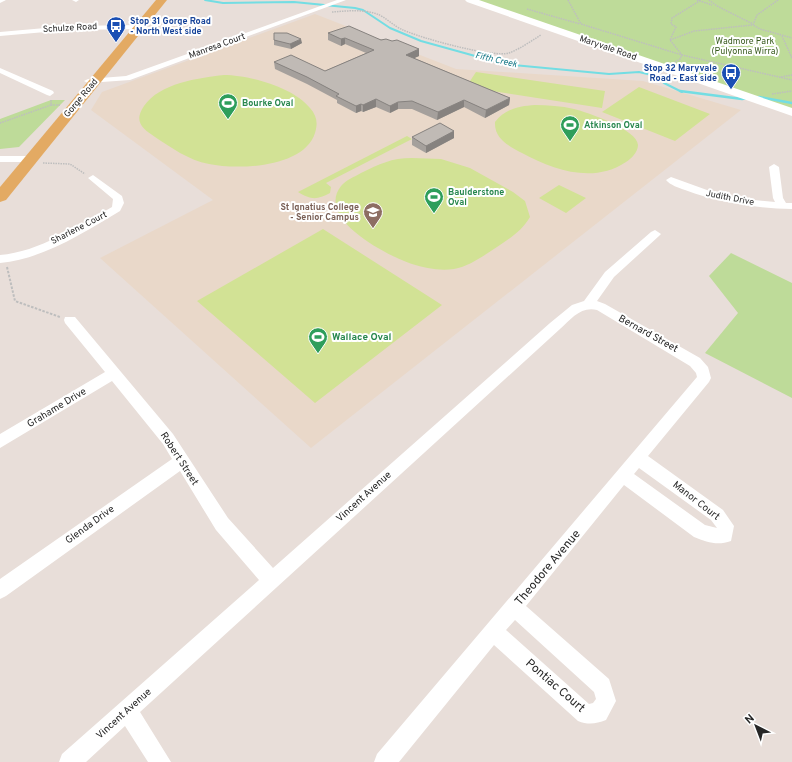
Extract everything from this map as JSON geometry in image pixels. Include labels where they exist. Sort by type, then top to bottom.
[{"type":"main road","name":"Gorge Road","points":[[0,197],[27,160],[136,27],[156,0]]},
{"type":"main road","name":"Gorge Road","points":[[136,27],[162,0]]},
{"type":"main road","name":"Maryvale Road","points":[[470,0],[792,112]]},
{"type":"main road","name":"Gorge Road","points":[[0,186],[27,160]]},
{"type":"street","name":"Manresa Court","points":[[92,81],[127,78],[343,0]]},
{"type":"street","name":"Schulze Road","points":[[0,34],[68,28],[136,27]]},
{"type":"street","points":[[0,70],[50,93]]},
{"type":"street","points":[[0,159],[27,160]]},
{"type":"street","points":[[774,167],[778,198],[788,206]]},
{"type":"street","name":"Sharlene Court","points":[[2,259],[29,254],[116,209],[119,203],[118,198],[93,178]]},
{"type":"street","name":"Judith Drive","points":[[670,180],[690,189],[731,200],[788,206]]},
{"type":"street","points":[[589,304],[594,292],[607,277],[655,234]]},
{"type":"street","name":"Bernard Street","points":[[589,304],[600,308],[683,354],[695,362],[703,371]]},
{"type":"street","name":"Vincent Avenue","points":[[70,762],[271,580],[576,308],[589,304]]},
{"type":"street","name":"Robert Street","points":[[70,320],[168,439],[181,462],[222,524],[271,580]]},
{"type":"street","name":"Theodore Avenue","points":[[385,762],[696,390],[704,378],[703,371]]},
{"type":"street","name":"Grahame Drive","points":[[0,442],[114,373]]},
{"type":"street","name":"Manor Court","points":[[624,476],[700,531],[714,536],[725,535],[726,526],[717,515],[638,458]]},
{"type":"street","name":"Glenda Drive","points":[[0,590],[181,462]]},
{"type":"street","name":"Pontiac Court","points":[[494,632],[585,714],[599,713],[606,702],[602,686],[515,608]]},
{"type":"street","points":[[128,711],[160,762]]},
{"type":"path","points":[[568,0],[575,17],[581,24]]},
{"type":"path","points":[[697,0],[733,13],[760,29],[792,38]]},
{"type":"path","points":[[670,40],[676,27],[671,24],[672,18],[700,0]]},
{"type":"path","points":[[708,0],[716,6]]},
{"type":"path","points":[[753,25],[757,15],[778,0]]},
{"type":"path","points":[[325,7],[330,12],[360,11],[379,14],[384,21],[416,35],[499,54],[509,53],[552,29]]},
{"type":"path","points":[[525,8],[682,55],[792,80]]},
{"type":"path","points":[[670,40],[694,31],[753,25]]},
{"type":"path","points":[[782,36],[792,58]]},
{"type":"path","points":[[670,40],[674,47],[682,55]]},
{"type":"path","points":[[665,68],[680,59],[682,55]]},
{"type":"path","points":[[779,77],[792,75]]},
{"type":"path","points":[[50,93],[51,105]]},
{"type":"path","points":[[0,123],[51,105],[61,105]]},
{"type":"path","points":[[27,160],[70,164],[93,178]]},
{"type":"path","points":[[2,259],[15,301],[70,320]]},
{"type":"shaded area","name":"St Ignatius College - Senior Campus","points":[[315,14],[456,69],[643,81],[741,110],[311,448],[100,258],[213,200],[91,110],[102,92]]},
{"type":"green space","name":"Wadmore Park (Pulyonna Wirra)","points":[[470,0],[792,0],[792,112]]},
{"type":"green space","points":[[476,72],[605,91],[602,108],[466,87]]},
{"type":"green space","name":"Bourke Oval","points":[[224,75],[246,77],[282,88],[302,101],[310,108],[316,120],[315,133],[308,145],[298,153],[284,160],[269,164],[236,167],[221,166],[201,162],[187,157],[143,128],[139,121],[139,116],[144,106],[151,98],[160,92],[169,87],[191,80]]},
{"type":"green space","points":[[639,87],[710,114],[675,141],[602,112]]},
{"type":"green space","points":[[51,100],[65,100],[19,147],[0,149],[0,119]]},
{"type":"green space","name":"Atkinson Oval","points":[[535,105],[574,109],[611,122],[630,133],[636,139],[638,145],[636,153],[626,162],[613,169],[587,173],[560,169],[534,159],[512,148],[503,141],[497,133],[495,122],[508,111],[523,106]]},
{"type":"green space","points":[[407,136],[412,139],[326,183],[331,187],[330,193],[318,198],[310,198],[298,192]]},
{"type":"green space","name":"Baulderstone Oval","points":[[412,158],[441,159],[470,168],[513,192],[525,201],[530,217],[511,237],[476,260],[460,268],[443,270],[427,268],[401,260],[387,253],[372,245],[346,223],[338,211],[336,198],[343,184],[361,173],[392,160]]},
{"type":"green space","points":[[559,185],[586,198],[566,213],[539,198]]},
{"type":"green space","name":"Wallace Oval","points":[[323,229],[442,305],[315,403],[197,301]]},
{"type":"green space","points":[[731,253],[792,283],[792,398],[705,353],[738,313],[709,276]]},
{"type":"building","points":[[349,26],[381,40],[397,40],[419,49],[406,55],[510,98],[486,110],[464,100],[438,112],[412,101],[398,102],[390,106],[376,99],[363,105],[361,104],[356,106],[336,96],[339,94],[274,62],[291,55],[325,71],[374,50],[345,38],[341,39],[328,33]]},
{"type":"building","points":[[274,33],[287,33],[301,39],[290,44],[274,40]]},
{"type":"building","points":[[440,123],[454,131],[426,146],[412,137]]},
{"type":"waterway","name":"Fifth Creek","points":[[205,0],[223,3],[294,2],[355,8],[363,10],[390,28],[421,41],[504,64],[609,74],[639,72],[656,76],[664,83],[680,91]]},
{"type":"waterway","name":"Fifth Creek","points":[[680,91],[742,99],[748,98]]},
{"type":"waterway","name":"Fifth Creek","points":[[759,97],[792,103]]},
{"type":"place","name":"Stop 31 Gorge Road - North West side","points":[[116,43]]},
{"type":"place","name":"Stop 32 Maryvale Road - East side","points":[[731,90]]},
{"type":"place","name":"Bourke Oval","points":[[228,120]]},
{"type":"place","name":"Atkinson Oval","points":[[570,142]]},
{"type":"place","name":"Baulderstone Oval","points":[[434,214]]},
{"type":"place","name":"St Ignatius College - Senior Campus","points":[[373,229]]},
{"type":"place","name":"Wallace Oval","points":[[318,354]]}]
